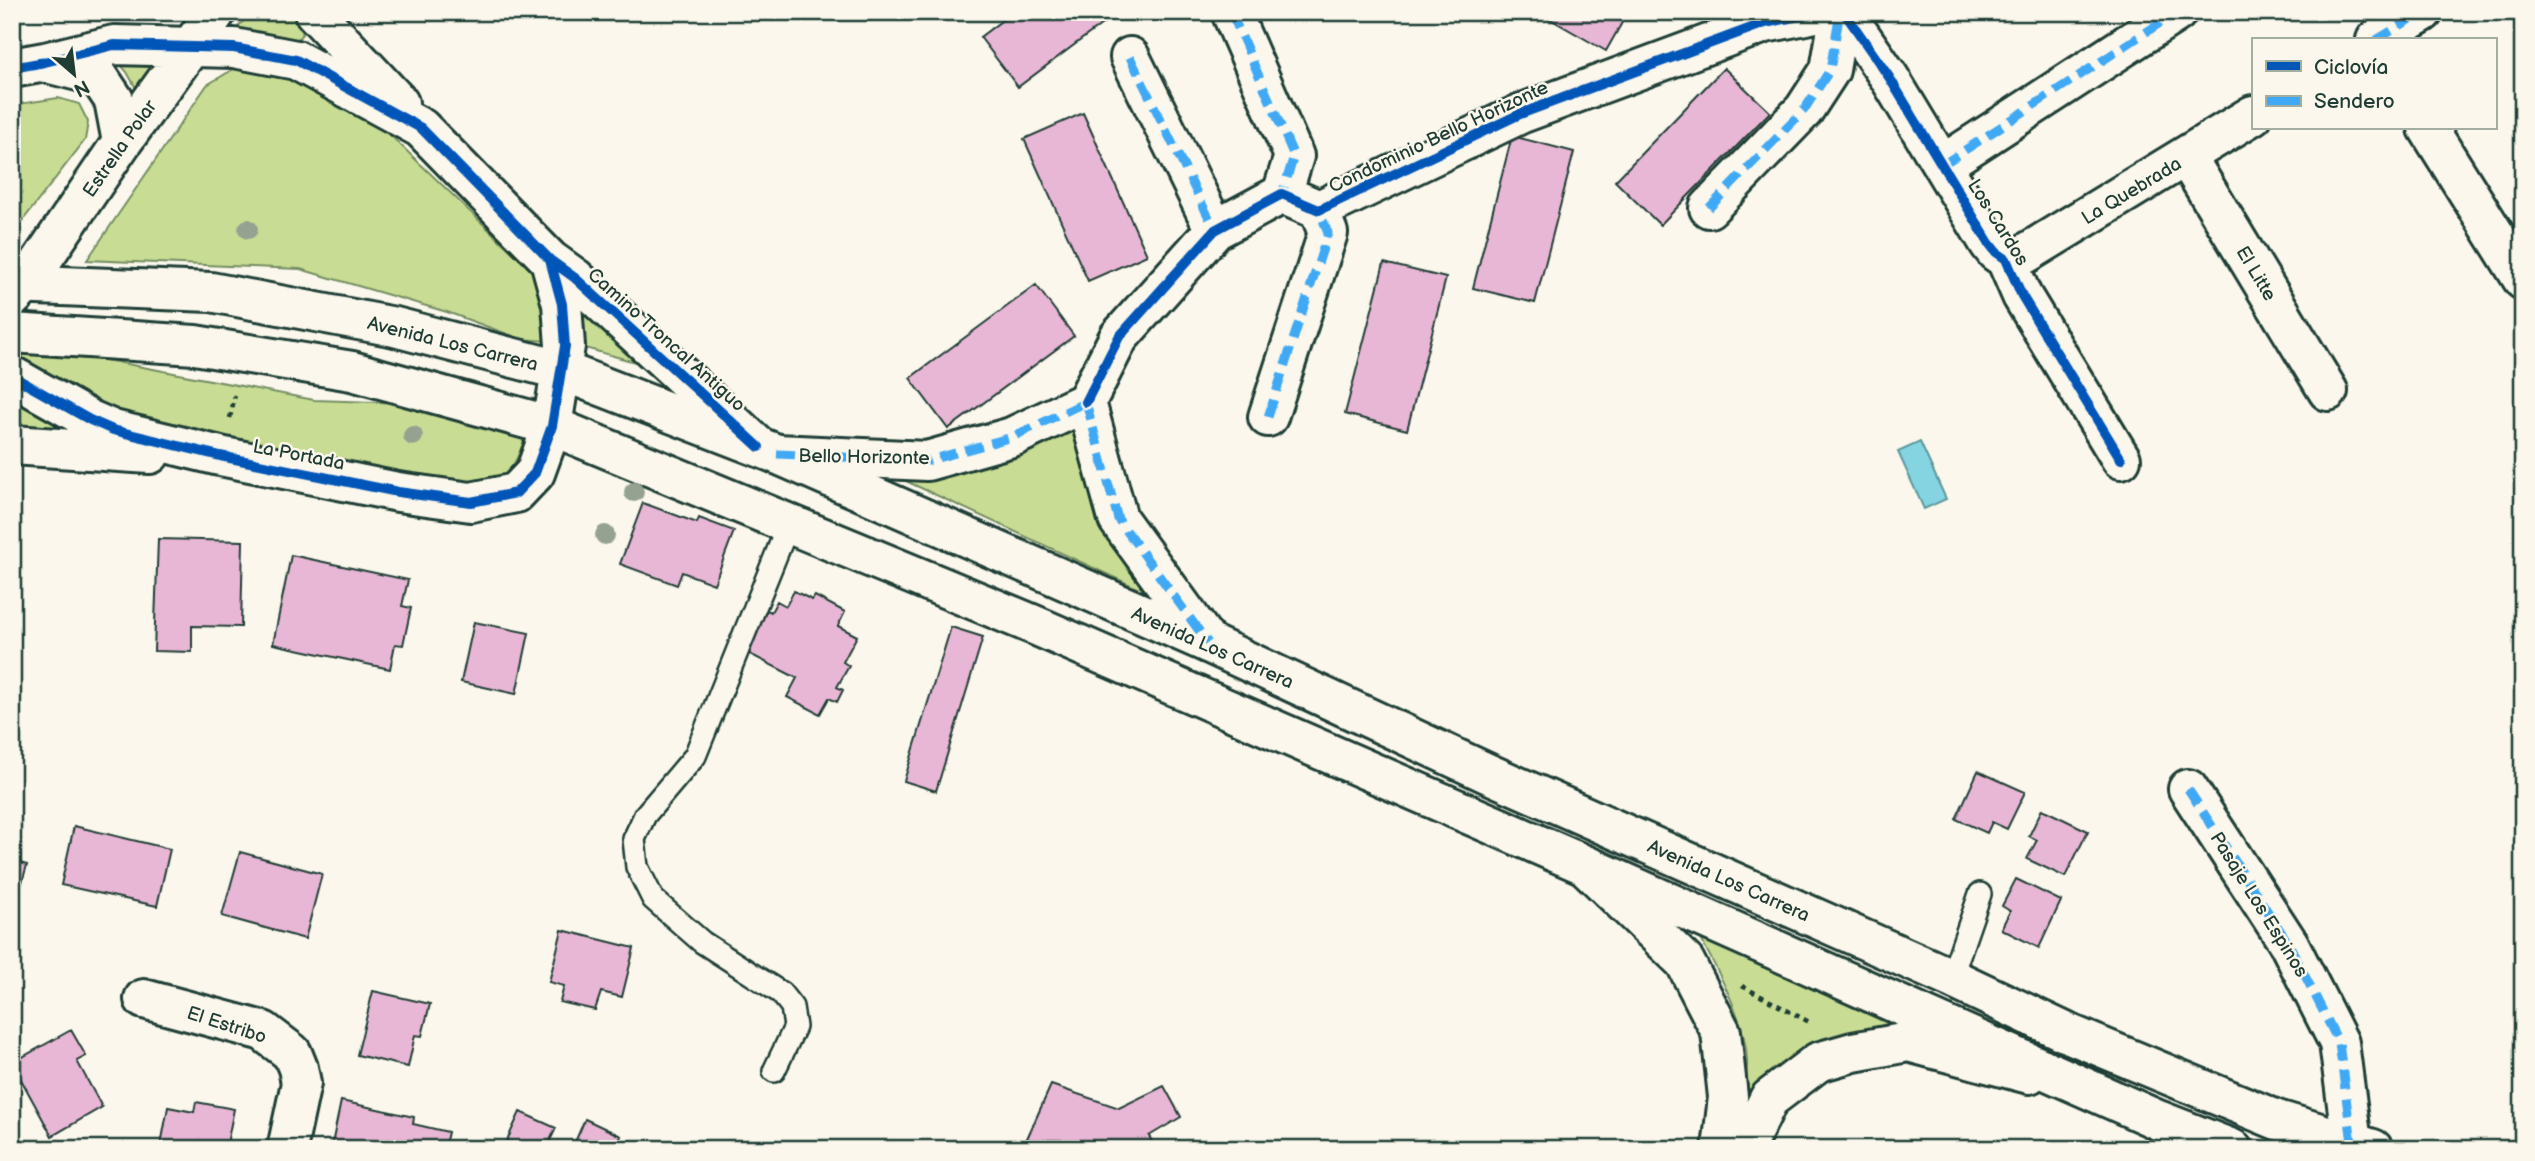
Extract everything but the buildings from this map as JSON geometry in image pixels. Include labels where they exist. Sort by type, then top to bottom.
[{"type":"street","name":"Estrella Polar","points":[[17,289],[216,12]]},
{"type":"street","points":[[314,12],[421,128]]},
{"type":"street","points":[[1208,643],[1118,519],[1086,402],[1119,337],[1215,230],[1282,194],[1294,156],[1231,12]]},
{"type":"street","name":"Condominio Bello Horizonte","points":[[1319,210],[1520,114],[1764,18],[1820,12]]},
{"type":"street","points":[[1709,208],[1804,110],[1830,70],[1842,12]]},
{"type":"street","name":"Los Cardos","points":[[1842,12],[1889,77],[1989,243],[2006,259],[2022,296],[2121,459]]},
{"type":"street","points":[[1942,164],[2177,12]]},
{"type":"street","points":[[2379,38],[2423,12]]},
{"type":"street","name":"Camino Troncal Antiguo","points":[[29,65],[114,45],[234,48],[296,60],[421,128],[550,260],[575,278],[768,451]]},
{"type":"street","points":[[1130,57],[1215,230]]},
{"type":"street","points":[[29,65],[98,76],[114,100],[122,142]]},
{"type":"street","name":"La Quebrada","points":[[2006,259],[2025,254],[2252,116]]},
{"type":"street","points":[[2429,130],[2523,280]]},
{"type":"street","name":"El Litte","points":[[2186,156],[2328,391]]},
{"type":"street","name":"Condominio Bello Horizonte","points":[[1268,417],[1328,233],[1319,210],[1282,194]]},
{"type":"street","name":"Camino Troncal Antiguo","points":[[550,260],[562,304],[565,346],[552,426]]},
{"type":"street","name":"Avenida Los Carrera","points":[[17,289],[211,292],[395,327],[560,370],[768,451],[1208,643],[1487,774],[1951,978],[2065,1031],[2277,1120],[2363,1146]]},
{"type":"street","points":[[12,333],[195,345],[352,371],[552,426],[1032,624],[1585,865],[2158,1120],[2232,1149]]},
{"type":"street","name":"La Portada","points":[[12,376],[90,420],[113,429],[220,456],[398,492],[471,502],[516,493],[535,473],[552,426]]},
{"type":"street","name":"Bello Horizonte","points":[[768,451],[928,461],[1012,437],[1086,402]]},
{"type":"street","name":"La Portada","points":[[12,445],[104,453],[220,456]]},
{"type":"street","name":"Pasaje Los Espinos","points":[[2188,789],[2289,944],[2339,1043],[2363,1146]]},
{"type":"street","points":[[1585,865],[1685,962],[1721,1032],[1728,1097],[1722,1149]]},
{"type":"street","name":"El Estribo","points":[[144,999],[263,1031],[292,1054],[299,1068],[301,1083],[287,1149]]},
{"type":"street","points":[[1744,1149],[1769,1100],[1818,1062],[1861,1050],[1908,1042],[2096,1092]]},
{"type":"lane","points":[[774,1071],[795,1027],[792,1007],[781,993],[702,942],[653,899],[637,867],[634,839],[645,816],[695,756],[789,523]]},
{"type":"lane","points":[[1951,978],[1980,894]]},
{"type":"path","points":[[1696,983],[1731,980],[1861,1050]]},
{"type":"green space","points":[[251,12],[291,12],[303,33],[297,40],[260,34],[239,36],[237,28]]},
{"type":"green space","points":[[164,54],[137,90],[114,57]]},
{"type":"green space","points":[[237,67],[300,71],[363,109],[535,274],[554,305],[547,341],[521,339],[447,312],[300,269],[87,260],[207,85]]},
{"type":"green space","points":[[58,98],[79,104],[88,122],[85,140],[20,224],[12,230],[12,105]]},
{"type":"green space","points":[[580,300],[638,354],[635,362],[578,346]]},
{"type":"green space","points":[[15,353],[106,360],[314,400],[406,403],[527,433],[515,462],[505,475],[476,489],[113,421],[16,361]]},
{"type":"green space","points":[[12,395],[71,430],[12,427]]},
{"type":"green space","points":[[1077,419],[1152,595],[908,482],[975,467]]},
{"type":"green space","points":[[1699,935],[1891,1025],[1841,1038],[1740,1114],[1747,1074],[1742,1029]]},
{"type":"water","points":[[1920,442],[1946,499],[1924,509],[1898,452]]},
{"type":"marked path","points":[[1231,12],[1294,156],[1282,194]]},
{"type":"marked path","points":[[1709,208],[1804,110],[1830,70],[1840,12]]},
{"type":"marked path","points":[[1942,165],[2177,12]]},
{"type":"marked path","points":[[2379,38],[2423,12]]},
{"type":"marked path","points":[[1130,57],[1215,230]]},
{"type":"marked path","points":[[1268,417],[1328,233],[1319,210]]},
{"type":"marked path","points":[[1086,402],[1118,519],[1208,643]]},
{"type":"marked path","points":[[777,454],[927,461],[1012,437],[1086,402]]},
{"type":"marked path","points":[[2188,789],[2289,944],[2339,1043],[2352,1143]]},
{"type":"cycle path","points":[[1086,402],[1119,337],[1215,230],[1282,194],[1319,210],[1520,114],[1765,23],[1820,12]]},
{"type":"cycle path","points":[[1844,12],[1889,77],[1989,243],[2006,259],[2022,296],[2121,459]]},
{"type":"cycle path","points":[[12,68],[114,45],[234,48],[296,60],[421,128],[550,260],[575,278],[759,447]]},
{"type":"cycle path","points":[[12,376],[113,430],[220,456],[398,492],[471,502],[516,493],[535,473],[552,426],[565,346],[562,304],[550,260]]}]
